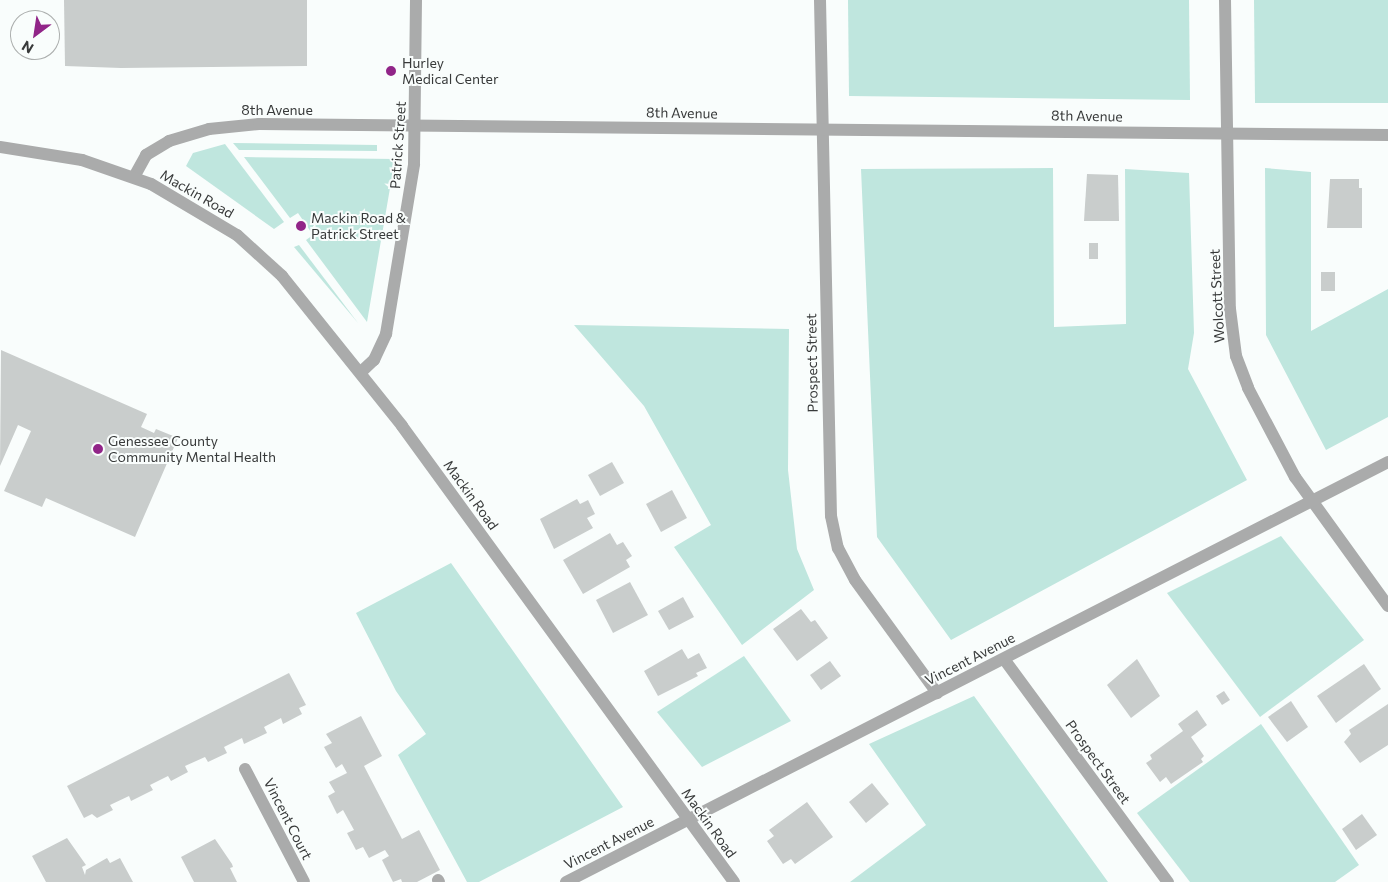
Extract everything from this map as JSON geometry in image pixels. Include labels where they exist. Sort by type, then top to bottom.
[{"type":"street","name":"Patrick Street","points":[[361,372],[379,351],[389,324],[413,173],[416,126],[416,0]]},
{"type":"street","name":"Prospect Street","points":[[820,0],[831,507],[834,534],[855,580],[937,694]]},
{"type":"street","name":"Wolcott Street","points":[[1225,0],[1230,309],[1234,348],[1241,372],[1261,413],[1311,501],[1388,606]]},
{"type":"street","name":"8th Avenue","points":[[134,177],[141,161],[153,149],[190,133],[215,128],[259,124],[1388,134]]},
{"type":"street","points":[[0,147],[60,155],[134,177]]},
{"type":"street","name":"Mackin Road","points":[[134,177],[175,196],[237,236],[295,290],[361,372],[734,882]]},
{"type":"street","name":"Vincent Avenue","points":[[566,882],[1388,462]]},
{"type":"street","name":"Prospect Street","points":[[1004,659],[1168,882]]},
{"type":"street","name":"Vincent Court","points":[[245,769],[304,882]]},
{"type":"green space","points":[[848,0],[1189,0],[1190,100],[849,96]]},
{"type":"green space","points":[[1254,0],[1388,0],[1388,103],[1255,103]]},
{"type":"green space","points":[[233,143],[377,145],[377,151],[239,150]]},
{"type":"green space","points":[[225,144],[284,222],[274,229],[186,166],[193,153]]},
{"type":"green space","points":[[244,157],[395,159],[367,322],[306,240],[313,235],[298,213],[290,218]]},
{"type":"green space","points":[[1053,168],[1054,327],[1126,324],[1125,169],[1189,173],[1194,333],[1188,369],[1247,480],[951,640],[877,537],[861,169]]},
{"type":"green space","points":[[1265,168],[1311,172],[1311,331],[1388,289],[1388,417],[1326,450],[1266,335]]},
{"type":"green space","points":[[299,245],[358,323],[294,247]]},
{"type":"green space","points":[[574,325],[789,329],[788,470],[797,549],[814,590],[742,645],[674,547],[711,525],[644,406]]},
{"type":"green space","points":[[1281,536],[1364,640],[1260,717],[1167,593]]},
{"type":"green space","points":[[451,563],[623,807],[479,882],[467,882],[398,755],[426,734],[396,691],[356,613]]},
{"type":"green space","points":[[744,656],[791,721],[702,767],[657,712]]},
{"type":"green space","points":[[974,696],[1108,882],[850,882],[926,825],[869,744]]},
{"type":"green space","points":[[1261,724],[1359,865],[1335,882],[1190,882],[1137,813]]},
{"type":"building","points":[[64,0],[307,0],[307,66],[121,68],[65,66]]},
{"type":"building","points":[[1087,174],[1118,175],[1119,221],[1084,221]]},
{"type":"building","points":[[1330,179],[1359,179],[1359,188],[1362,188],[1362,228],[1327,228]]},
{"type":"building","points":[[1089,243],[1098,243],[1098,259],[1089,259]]},
{"type":"building","points":[[1321,272],[1335,272],[1335,291],[1321,291]]},
{"type":"building","name":"Genessee County Community Mental Health","points":[[1,350],[147,414],[141,427],[154,433],[156,429],[178,438],[135,537],[46,498],[42,507],[4,491],[31,431],[18,425],[0,466]]},
{"type":"building","points":[[612,462],[624,483],[600,496],[588,475]]},
{"type":"building","points":[[672,490],[687,518],[661,532],[646,504]]},
{"type":"building","points":[[577,499],[580,504],[588,500],[595,514],[587,518],[593,528],[554,549],[540,519]]},
{"type":"building","points":[[610,533],[617,545],[623,542],[632,556],[626,560],[630,567],[583,594],[563,560]]},
{"type":"building","points":[[630,582],[648,615],[613,633],[596,600]]},
{"type":"building","points":[[683,597],[694,617],[669,630],[658,611]]},
{"type":"building","points":[[801,609],[811,622],[815,620],[828,638],[797,661],[773,629]]},
{"type":"building","points":[[682,649],[688,659],[699,653],[707,668],[696,673],[698,676],[658,696],[644,671]]},
{"type":"building","points":[[1137,659],[1160,696],[1131,718],[1107,685]]},
{"type":"building","points":[[830,661],[841,676],[821,690],[810,675]]},
{"type":"building","points":[[1364,664],[1381,689],[1336,723],[1317,696]]},
{"type":"building","points":[[289,673],[306,705],[299,708],[302,714],[283,724],[281,718],[264,727],[267,733],[244,744],[242,738],[224,747],[227,753],[208,762],[205,757],[185,766],[188,772],[171,781],[168,776],[150,785],[153,790],[131,801],[129,796],[110,805],[113,810],[97,818],[92,814],[84,818],[67,786]]},
{"type":"building","points":[[1224,691],[1230,700],[1222,705],[1216,696]]},
{"type":"building","points":[[1291,701],[1308,727],[1287,742],[1268,717]]},
{"type":"building","points":[[1388,704],[1388,745],[1360,763],[1344,742],[1351,734],[1349,730]]},
{"type":"building","points":[[1197,710],[1207,725],[1191,737],[1204,756],[1201,759],[1203,762],[1171,784],[1166,777],[1160,782],[1146,763],[1152,759],[1150,755],[1183,731],[1178,724]]},
{"type":"building","points":[[361,716],[382,756],[364,766],[402,839],[419,830],[440,870],[417,882],[402,882],[401,879],[393,882],[382,860],[389,856],[385,850],[369,858],[363,847],[356,850],[347,833],[354,830],[343,810],[337,814],[328,796],[335,792],[329,782],[347,773],[342,764],[336,768],[324,747],[332,743],[326,734]]},
{"type":"building","points":[[872,783],[889,804],[866,823],[849,802]]},
{"type":"building","points":[[807,802],[833,837],[795,864],[791,859],[783,864],[767,841],[774,836],[769,830]]},
{"type":"building","points":[[1362,814],[1377,835],[1356,850],[1342,829]]},
{"type":"building","points":[[67,838],[86,865],[82,867],[85,875],[86,870],[107,858],[110,863],[120,858],[133,882],[46,882],[32,856]]},
{"type":"building","points":[[215,839],[232,864],[233,867],[230,868],[237,882],[194,882],[181,857]]},
{"type":"place","name":"Hurley Medical Center","points":[[391,71]]},
{"type":"place","name":"Mackin Road & Patrick Street","points":[[301,226]]},
{"type":"place","name":"Genessee County Community Mental Health","points":[[98,449]]}]
